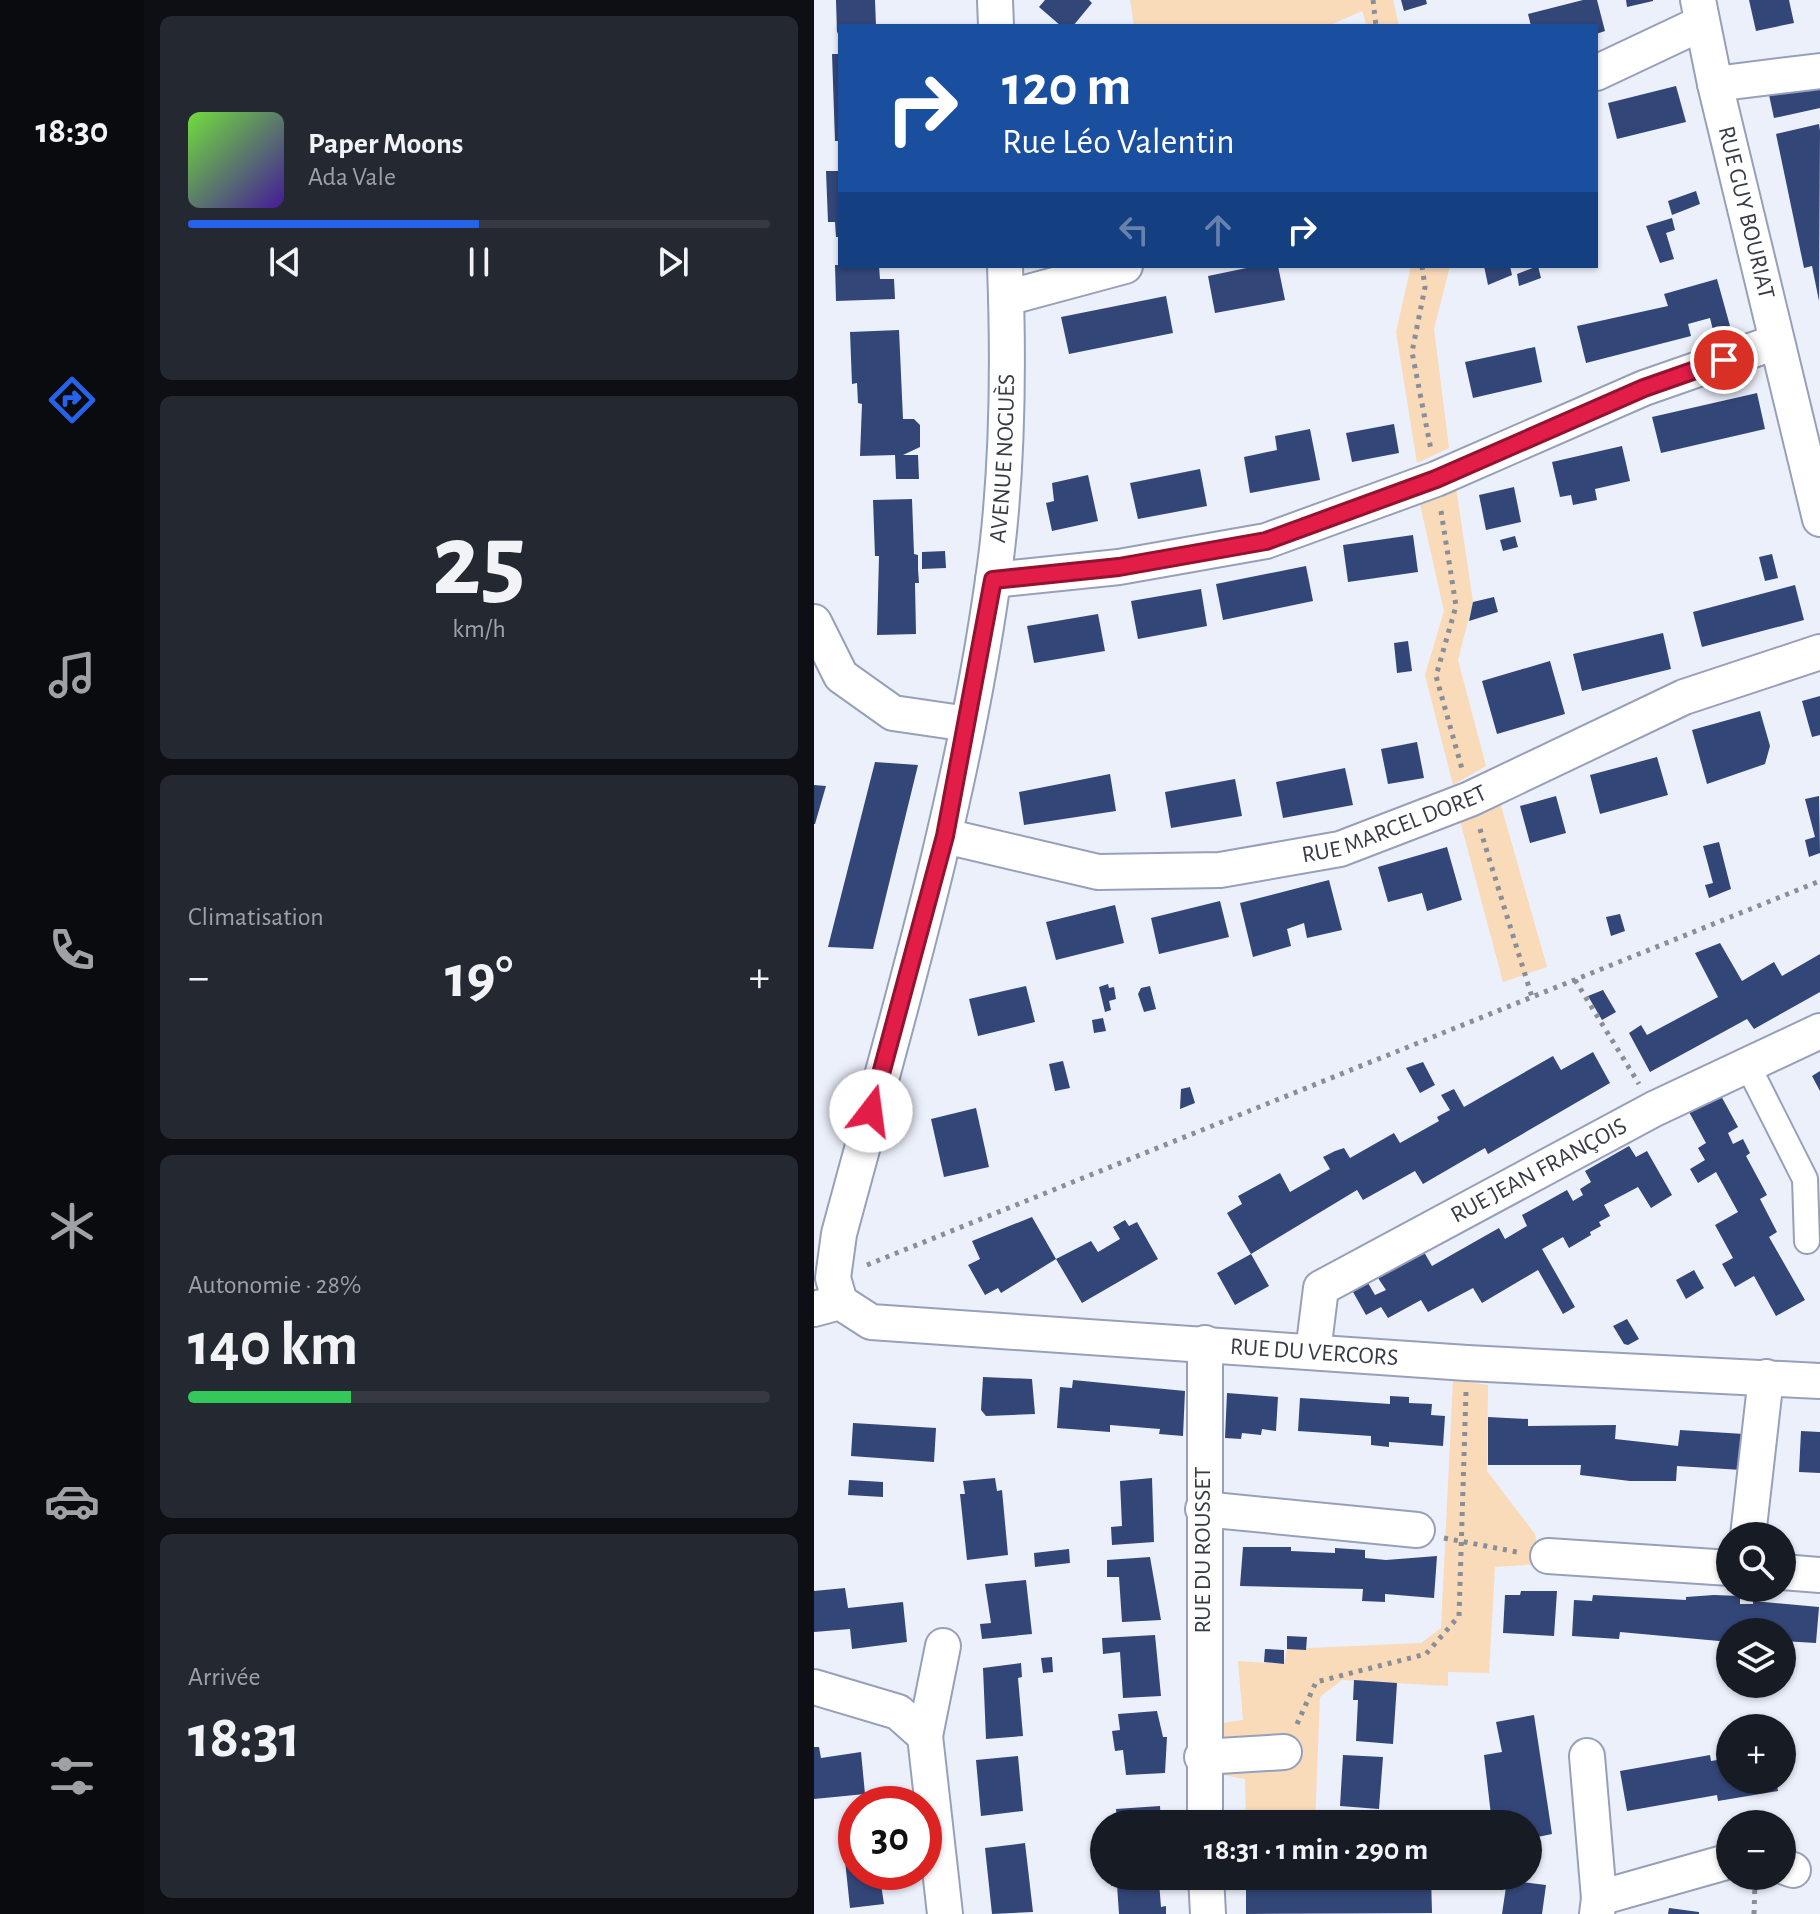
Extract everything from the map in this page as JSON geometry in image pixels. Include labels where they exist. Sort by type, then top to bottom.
[{"type":"street","points":[[995,0],[996,24]]},
{"type":"street","points":[[1598,72],[1700,11]]},
{"type":"street","name":"RUE GUY BOURIAT","points":[[1700,11],[1820,519]]},
{"type":"street","points":[[1715,84],[1820,71]]},
{"type":"street","points":[[1006,282],[1110,268]]},
{"type":"street","name":"AVENUE NOGUÈS","points":[[829,1296],[839,1234],[945,836],[968,724],[993,580],[1007,424],[1006,282]]},
{"type":"street","points":[[993,580],[1119,567],[1266,541],[1436,479],[1644,388],[1776,342]]},
{"type":"street","points":[[814,622],[841,676],[893,713],[968,724]]},
{"type":"street","name":"RUE MARCEL DORET","points":[[945,836],[1098,872],[1220,870],[1340,849],[1470,799],[1684,697],[1820,652]]},
{"type":"street","name":"RUE JEAN FRANÇOIS","points":[[1313,1352],[1321,1288],[1654,1109],[1820,1031]]},
{"type":"street","points":[[1747,1064],[1805,1179],[1807,1241]]},
{"type":"street","points":[[814,1334],[829,1296]]},
{"type":"street","name":"RUE DU VERCORS","points":[[829,1296],[871,1322],[1467,1363],[1820,1381]]},
{"type":"street","name":"RUE DU ROUSSET","points":[[1204,1810],[1202,1757],[1205,1343]]},
{"type":"street","points":[[1750,1522],[1766,1377]]},
{"type":"street","points":[[1203,1509],[1417,1530]]},
{"type":"street","points":[[1548,1556],[1716,1567]]},
{"type":"street","points":[[1796,1573],[1820,1575]]},
{"type":"street","points":[[943,1646],[925,1736],[945,1914]]},
{"type":"street","points":[[814,1687],[898,1712],[925,1736]]},
{"type":"street","points":[[1202,1757],[1284,1752]]},
{"type":"street","points":[[1587,1756],[1598,1906],[1716,1866]]},
{"type":"street","points":[[1207,1890],[1208,1914]]},
{"type":"path","points":[[1373,0],[1376,24]]},
{"type":"path","points":[[1422,268],[1425,287],[1412,352],[1456,606],[1436,676],[1470,799],[1532,997]]},
{"type":"path","points":[[829,1296],[1532,997],[1820,881]]},
{"type":"path","points":[[1575,980],[1654,1109]]},
{"type":"path","points":[[1284,1752],[1316,1682],[1426,1654],[1459,1616],[1467,1363]]},
{"type":"path","points":[[1417,1530],[1461,1544],[1548,1556]]},
{"type":"path","points":[[1754,1914],[1755,1890]]},
{"type":"shaded area","points":[[1130,0],[1393,0],[1399,24],[1366,24],[1362,11],[1333,24],[1134,24]]},
{"type":"shaded area","points":[[1411,268],[1449,268],[1434,329],[1449,448],[1417,463],[1396,332]]},
{"type":"shaded area","points":[[1456,487],[1473,602],[1458,660],[1486,766],[1453,785],[1425,675],[1444,611],[1420,504]]},
{"type":"shaded area","points":[[1500,802],[1547,967],[1503,982],[1459,817]]},
{"type":"shaded area","points":[[1453,1380],[1488,1385],[1487,1471],[1535,1534],[1540,1564],[1495,1567],[1489,1673],[1448,1672],[1448,1686],[1342,1680],[1320,1697],[1316,1810],[1246,1810],[1245,1779],[1224,1775],[1221,1723],[1243,1720],[1238,1661],[1284,1664],[1287,1649],[1421,1643],[1441,1628]]},
{"type":"building","points":[[836,0],[875,0],[876,24],[838,24],[837,34]]},
{"type":"building","points":[[1045,0],[1089,0],[1092,3],[1075,24],[1059,24],[1039,7]]},
{"type":"building","points":[[1401,0],[1426,0],[1427,4],[1404,11]]},
{"type":"building","points":[[1583,0],[1597,0],[1605,31],[1598,33],[1598,24],[1530,24],[1528,14]]},
{"type":"building","points":[[1626,0],[1653,0],[1653,1],[1627,7]]},
{"type":"building","points":[[1749,0],[1789,0],[1794,23],[1756,31]]},
{"type":"building","points":[[832,54],[838,54],[838,141],[835,141]]},
{"type":"building","points":[[1820,84],[1820,108],[1774,118],[1769,95]]},
{"type":"building","points":[[1676,86],[1686,122],[1617,139],[1608,103]]},
{"type":"building","points":[[1819,124],[1819,301],[1812,266],[1804,268],[1776,134]]},
{"type":"building","points":[[826,171],[838,171],[838,237],[835,222],[828,222]]},
{"type":"building","points":[[1696,191],[1700,204],[1672,215],[1668,201]]},
{"type":"building","points":[[1672,218],[1675,230],[1666,233],[1674,259],[1660,263],[1646,226]]},
{"type":"building","points":[[835,265],[838,268],[879,268],[880,279],[894,279],[895,299],[836,301]]},
{"type":"building","points":[[1246,268],[1278,268],[1285,300],[1215,313],[1208,276]]},
{"type":"building","points":[[1484,268],[1510,268],[1512,275],[1488,285]]},
{"type":"building","points":[[1538,268],[1541,278],[1519,286],[1517,274]]},
{"type":"building","points":[[1717,279],[1730,326],[1713,330],[1710,318],[1688,324],[1691,336],[1586,363],[1577,326],[1668,306],[1664,294]]},
{"type":"building","points":[[1166,296],[1173,333],[1069,354],[1061,317]]},
{"type":"building","points":[[899,330],[903,419],[914,419],[920,425],[920,447],[903,455],[918,455],[919,479],[896,479],[895,455],[860,456],[862,404],[858,403],[857,383],[852,384],[850,332]]},
{"type":"building","points":[[1535,347],[1542,382],[1473,398],[1465,362]]},
{"type":"building","points":[[1757,393],[1765,429],[1661,453],[1652,417]]},
{"type":"building","points":[[1394,424],[1399,453],[1352,462],[1346,433]]},
{"type":"building","points":[[1310,429],[1320,480],[1250,493],[1244,457],[1277,450],[1275,436]]},
{"type":"building","points":[[1622,446],[1630,481],[1595,489],[1597,500],[1573,505],[1571,495],[1560,497],[1552,462]]},
{"type":"building","points":[[1200,469],[1207,506],[1138,519],[1130,483]]},
{"type":"building","points":[[1088,475],[1098,521],[1052,531],[1046,503],[1054,501],[1052,483]]},
{"type":"building","points":[[1514,487],[1521,522],[1486,530],[1479,495]]},
{"type":"building","points":[[912,499],[914,554],[918,555],[919,583],[915,583],[916,634],[877,635],[879,556],[875,556],[873,500]]},
{"type":"building","points":[[1413,535],[1418,572],[1348,582],[1343,545]]},
{"type":"building","points":[[1515,536],[1518,547],[1503,551],[1500,540]]},
{"type":"building","points":[[945,551],[946,568],[922,569],[922,552]]},
{"type":"building","points":[[1772,554],[1778,578],[1765,581],[1759,557]]},
{"type":"building","points":[[1306,566],[1313,601],[1223,620],[1216,584]]},
{"type":"building","points":[[1795,585],[1804,620],[1702,647],[1693,612]]},
{"type":"building","points":[[1201,589],[1207,626],[1138,639],[1131,601]]},
{"type":"building","points":[[1494,597],[1498,612],[1469,621],[1473,602]]},
{"type":"building","points":[[1098,614],[1105,651],[1034,663],[1027,626]]},
{"type":"building","points":[[1663,633],[1671,669],[1582,691],[1573,654]]},
{"type":"building","points":[[1408,641],[1412,671],[1397,673],[1394,643]]},
{"type":"building","points":[[1550,661],[1565,714],[1497,734],[1482,681]]},
{"type":"building","points":[[1820,696],[1820,735],[1812,737],[1802,701]]},
{"type":"building","points":[[1760,711],[1770,746],[1765,764],[1707,784],[1692,730]]},
{"type":"building","points":[[1417,742],[1424,778],[1388,784],[1381,749]]},
{"type":"building","points":[[1657,757],[1668,795],[1600,814],[1590,775]]},
{"type":"building","points":[[875,762],[918,765],[873,949],[828,947]]},
{"type":"building","points":[[1345,768],[1353,805],[1283,818],[1276,782]]},
{"type":"building","points":[[1110,774],[1116,811],[1024,825],[1019,792]]},
{"type":"building","points":[[1235,779],[1242,816],[1171,828],[1165,792]]},
{"type":"building","points":[[814,785],[826,786],[815,824],[814,824]]},
{"type":"building","points":[[1556,796],[1566,833],[1530,843],[1520,806]]},
{"type":"building","points":[[1819,796],[1820,853],[1809,857],[1805,840],[1815,837],[1805,799]]},
{"type":"building","points":[[1719,842],[1731,889],[1709,898],[1705,885],[1713,883],[1703,846]]},
{"type":"building","points":[[1447,847],[1462,900],[1427,911],[1422,893],[1388,902],[1378,867]]},
{"type":"building","points":[[1329,880],[1342,930],[1307,938],[1304,923],[1287,929],[1291,946],[1253,957],[1240,903]]},
{"type":"building","points":[[1220,901],[1229,937],[1159,954],[1151,918]]},
{"type":"building","points":[[1115,905],[1124,943],[1056,960],[1046,922]]},
{"type":"building","points":[[1620,914],[1625,931],[1611,936],[1606,917]]},
{"type":"building","points":[[1720,943],[1742,981],[1774,962],[1782,976],[1820,954],[1820,992],[1754,1029],[1747,1019],[1650,1072],[1629,1033],[1641,1025],[1647,1035],[1718,997],[1695,953]]},
{"type":"building","points":[[1108,984],[1109,988],[1114,987],[1116,999],[1109,1001],[1111,1010],[1105,1012],[1099,987]]},
{"type":"building","points":[[1026,986],[1035,1022],[978,1036],[969,999]]},
{"type":"building","points":[[1150,986],[1156,1009],[1144,1012],[1138,994],[1141,988]]},
{"type":"building","points":[[1603,990],[1616,1012],[1602,1020],[1588,996]]},
{"type":"building","points":[[1103,1018],[1106,1031],[1094,1033],[1092,1020]]},
{"type":"building","points":[[1593,1052],[1610,1083],[1488,1154],[1485,1148],[1423,1184],[1415,1171],[1363,1200],[1357,1190],[1251,1254],[1227,1213],[1242,1204],[1238,1196],[1280,1173],[1290,1192],[1330,1169],[1323,1157],[1335,1151],[1344,1148],[1350,1158],[1394,1133],[1400,1143],[1439,1121],[1437,1117],[1450,1110],[1441,1095],[1454,1089],[1464,1107],[1553,1056],[1561,1070]]},
{"type":"building","points":[[1063,1061],[1070,1088],[1055,1091],[1049,1064]]},
{"type":"building","points":[[1423,1062],[1435,1085],[1420,1093],[1406,1068]]},
{"type":"building","points":[[1820,1071],[1820,1091],[1812,1076]]},
{"type":"building","points":[[1190,1087],[1195,1103],[1180,1109],[1181,1089]]},
{"type":"building","points":[[1720,1094],[1738,1127],[1728,1133],[1733,1144],[1743,1139],[1750,1153],[1746,1156],[1767,1195],[1760,1199],[1777,1232],[1769,1237],[1805,1300],[1776,1316],[1754,1276],[1735,1287],[1722,1264],[1733,1258],[1715,1225],[1738,1212],[1716,1172],[1698,1183],[1690,1169],[1705,1160],[1698,1148],[1706,1143],[1689,1112]]},
{"type":"building","points":[[976,1108],[989,1167],[944,1177],[931,1119]]},
{"type":"building","points":[[1629,1146],[1636,1157],[1647,1151],[1672,1195],[1651,1208],[1638,1187],[1604,1205],[1610,1216],[1599,1222],[1601,1226],[1590,1232],[1591,1235],[1569,1248],[1563,1237],[1542,1249],[1575,1307],[1563,1314],[1538,1270],[1482,1303],[1473,1288],[1428,1312],[1421,1300],[1388,1318],[1381,1307],[1366,1315],[1353,1292],[1368,1283],[1375,1295],[1386,1290],[1378,1278],[1424,1252],[1432,1266],[1499,1228],[1505,1239],[1527,1226],[1522,1215],[1567,1190],[1573,1201],[1583,1195],[1580,1189],[1591,1182],[1585,1171]]},
{"type":"building","points":[[1032,1217],[1056,1259],[1001,1293],[998,1288],[985,1295],[968,1265],[980,1259],[972,1241]]},
{"type":"building","points":[[1125,1220],[1129,1226],[1137,1222],[1158,1259],[1082,1303],[1056,1259],[1091,1241],[1098,1252],[1120,1239],[1113,1227]]},
{"type":"building","points":[[1251,1254],[1269,1286],[1235,1305],[1217,1273]]},
{"type":"building","points":[[1694,1270],[1704,1288],[1686,1299],[1676,1280]]},
{"type":"building","points":[[1627,1319],[1639,1339],[1628,1345],[1624,1344],[1613,1326]]},
{"type":"building","points":[[983,1377],[1032,1379],[1035,1414],[986,1416],[981,1410]]},
{"type":"building","points":[[1073,1380],[1185,1391],[1183,1436],[1159,1434],[1160,1429],[1110,1425],[1110,1432],[1057,1428],[1060,1387],[1072,1388]]},
{"type":"building","points":[[1227,1393],[1278,1397],[1276,1431],[1262,1429],[1261,1435],[1242,1433],[1241,1439],[1225,1438]]},
{"type":"building","points":[[1390,1396],[1409,1397],[1409,1403],[1432,1404],[1431,1415],[1445,1416],[1443,1446],[1389,1442],[1389,1447],[1371,1445],[1371,1436],[1298,1431],[1300,1398],[1390,1404]]},
{"type":"building","points":[[1488,1417],[1528,1419],[1528,1426],[1616,1425],[1615,1439],[1678,1446],[1680,1430],[1744,1434],[1742,1470],[1677,1466],[1676,1481],[1630,1481],[1580,1475],[1581,1465],[1488,1465]]},
{"type":"building","points":[[853,1423],[936,1428],[934,1462],[851,1456]]},
{"type":"building","points":[[1801,1431],[1820,1432],[1820,1473],[1799,1472]]},
{"type":"building","points":[[995,1478],[997,1491],[1002,1490],[1008,1555],[967,1560],[960,1494],[965,1494],[963,1481]]},
{"type":"building","points":[[1152,1478],[1154,1542],[1112,1545],[1111,1527],[1122,1526],[1120,1481]]},
{"type":"building","points":[[849,1480],[883,1482],[883,1497],[848,1495]]},
{"type":"building","points":[[1243,1547],[1291,1547],[1291,1551],[1335,1553],[1335,1548],[1365,1550],[1365,1558],[1386,1560],[1437,1556],[1434,1598],[1385,1594],[1385,1602],[1362,1601],[1363,1589],[1240,1586]]},
{"type":"building","points":[[1069,1549],[1070,1563],[1035,1567],[1034,1553]]},
{"type":"building","points":[[1150,1557],[1161,1620],[1122,1622],[1119,1577],[1107,1577],[1107,1560]]},
{"type":"building","points":[[1026,1580],[1032,1634],[982,1639],[980,1624],[991,1623],[985,1584]]},
{"type":"building","points":[[845,1588],[848,1608],[903,1602],[907,1642],[852,1649],[850,1629],[814,1632],[814,1591]]},
{"type":"building","points":[[1521,1591],[1557,1591],[1554,1636],[1503,1633],[1505,1595],[1520,1595]]},
{"type":"building","points":[[1593,1595],[1686,1600],[1686,1597],[1714,1595],[1716,1602],[1819,1607],[1816,1643],[1796,1642],[1796,1618],[1716,1618],[1716,1641],[1620,1632],[1619,1639],[1572,1636],[1574,1600],[1592,1601]]},
{"type":"building","points":[[1155,1635],[1161,1696],[1123,1698],[1120,1652],[1103,1654],[1102,1638]]},
{"type":"building","points":[[1287,1636],[1307,1637],[1306,1650],[1287,1649]]},
{"type":"building","points":[[1265,1649],[1284,1650],[1284,1664],[1264,1662]]},
{"type":"building","points":[[1052,1657],[1053,1672],[1043,1673],[1041,1658]]},
{"type":"building","points":[[1021,1663],[1022,1677],[1018,1678],[1023,1736],[986,1739],[983,1668]]},
{"type":"building","points":[[1354,1680],[1397,1683],[1393,1744],[1356,1741],[1358,1700],[1353,1700]]},
{"type":"building","points":[[1157,1711],[1163,1737],[1167,1737],[1165,1773],[1126,1775],[1123,1750],[1115,1751],[1112,1731],[1120,1730],[1118,1714]]},
{"type":"building","points":[[1534,1715],[1552,1834],[1542,1836],[1542,1810],[1490,1810],[1484,1755],[1502,1752],[1496,1722]]},
{"type":"building","points":[[814,1747],[819,1747],[821,1758],[861,1752],[864,1786],[838,1786],[838,1797],[814,1799]]},
{"type":"building","points":[[1343,1755],[1383,1757],[1379,1809],[1340,1806]]},
{"type":"building","points":[[1710,1755],[1711,1761],[1716,1760],[1716,1794],[1760,1794],[1718,1801],[1717,1795],[1627,1811],[1620,1771]]},
{"type":"building","points":[[1018,1756],[1023,1811],[981,1816],[976,1760]]},
{"type":"building","points":[[1160,1806],[1160,1810],[1116,1810]]},
{"type":"building","points":[[1025,1843],[1033,1912],[992,1914],[985,1848]]},
{"type":"building","points":[[1542,1884],[1546,1885],[1542,1914],[1502,1914],[1506,1890],[1542,1890]]},
{"type":"building","points":[[848,1890],[882,1890],[884,1904],[850,1908]]},
{"type":"building","points":[[1117,1890],[1160,1890],[1161,1907],[1166,1906],[1166,1914],[1119,1914]]},
{"type":"building","points":[[1246,1890],[1431,1890],[1432,1913],[1246,1914]]},
{"type":"building","points":[[1669,1908],[1699,1912],[1699,1914],[1668,1914]]},
{"type":"route","points":[[871,1111],[945,836],[993,580],[1119,567],[1266,541],[1436,479],[1644,388],[1724,360]]}]
